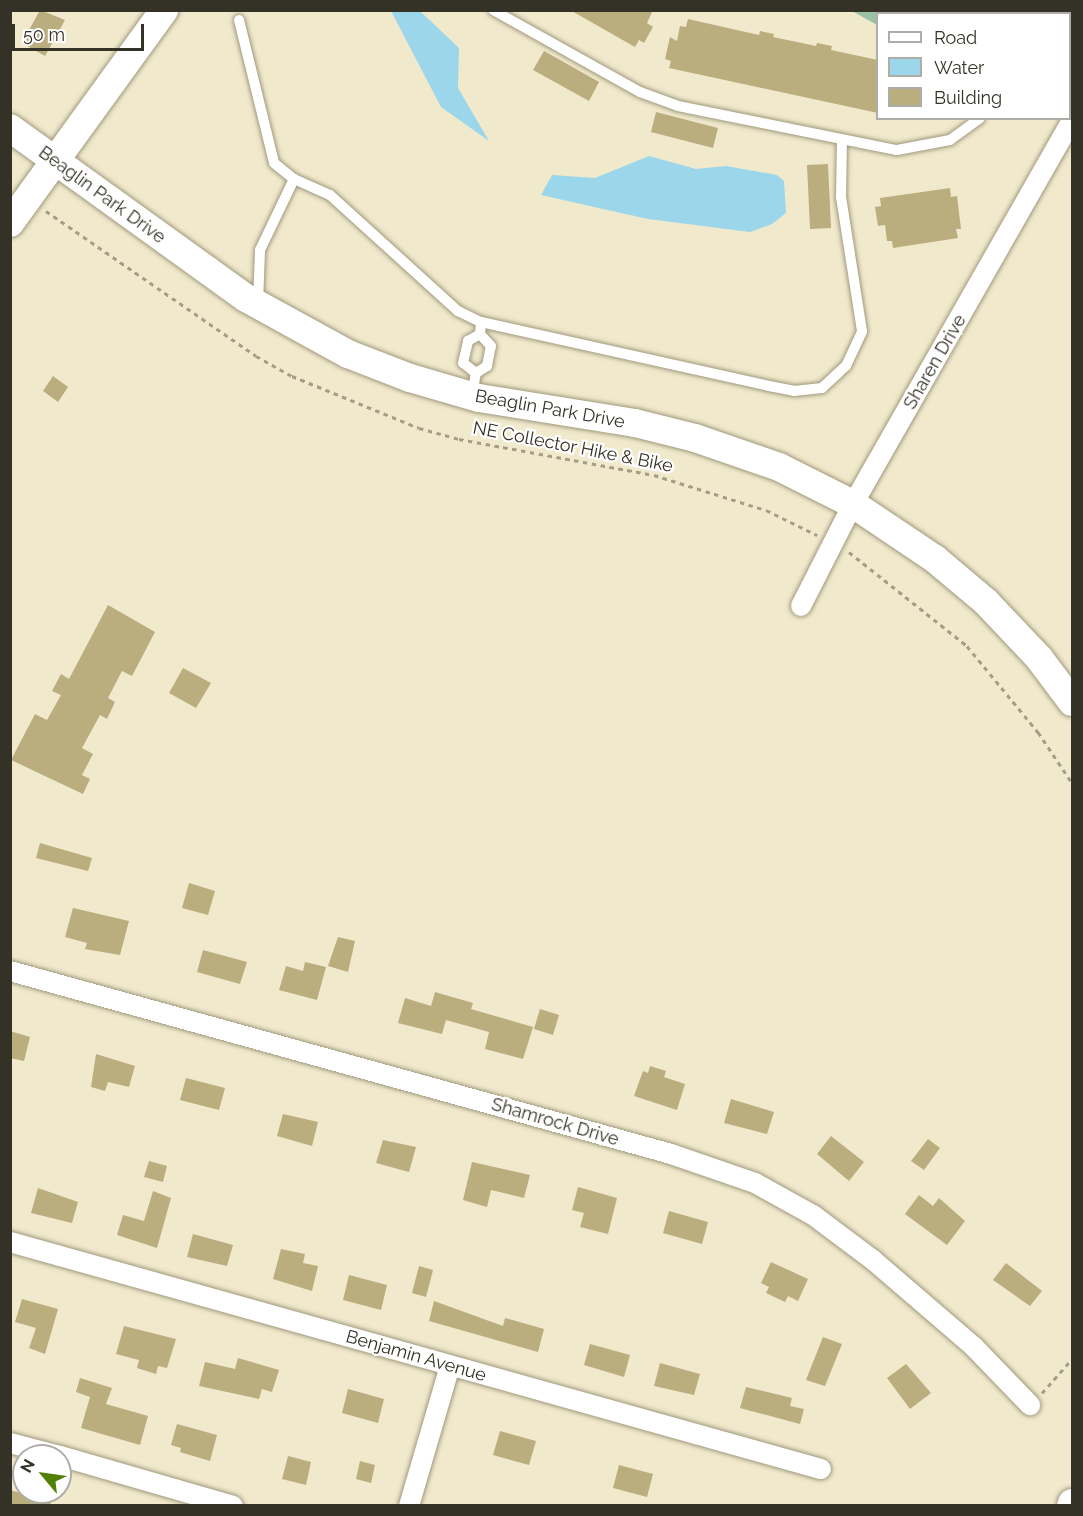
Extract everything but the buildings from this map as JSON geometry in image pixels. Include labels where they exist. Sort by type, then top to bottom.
[{"type":"main road","points":[[10,223],[164,10]]},
{"type":"main road","name":"Beaglin Park Drive","points":[[10,128],[258,306],[348,354],[695,438],[779,467],[853,504],[935,559],[986,602],[1039,658],[1072,702]]},
{"type":"street","name":"Sharen Drive","points":[[801,606],[853,504],[1072,120]]},
{"type":"street","name":"Shamrock Drive","points":[[10,971],[671,1154],[755,1183],[813,1215],[890,1274],[974,1347],[1030,1405]]},
{"type":"street","name":"Benjamin Avenue","points":[[10,1242],[821,1469]]},
{"type":"street","points":[[409,1506],[450,1366]]},
{"type":"street","points":[[72,1459],[233,1506]]},
{"type":"lane","points":[[493,10],[662,102],[884,150],[925,148],[960,135],[978,120]]},
{"type":"lane","points":[[239,20],[274,163],[294,179],[330,195],[458,311],[481,322],[769,386],[794,391],[822,388],[846,366],[862,331],[841,197],[842,142]]},
{"type":"lane","points":[[258,306],[260,250],[294,179]]},
{"type":"lane","points":[[480,334],[468,341],[463,363],[474,385],[487,366],[491,345],[480,334],[481,322]]},
{"type":"path","name":"NE Collector Hike & Bike","points":[[50,214],[256,356],[292,376],[420,428],[459,439],[606,464],[711,490],[766,510],[834,544],[891,582],[967,645],[1038,732],[1072,783]]},
{"type":"path","points":[[1030,1405],[1072,1359]]},
{"type":"green space","points":[[852,11],[910,11],[876,12],[876,24]]},
{"type":"water","points":[[391,11],[420,11],[459,48],[458,88],[489,141],[441,107]]},
{"type":"water","points":[[649,156],[696,169],[726,166],[777,175],[784,181],[786,213],[772,224],[750,232],[648,219],[541,195],[552,175],[595,178]]}]
